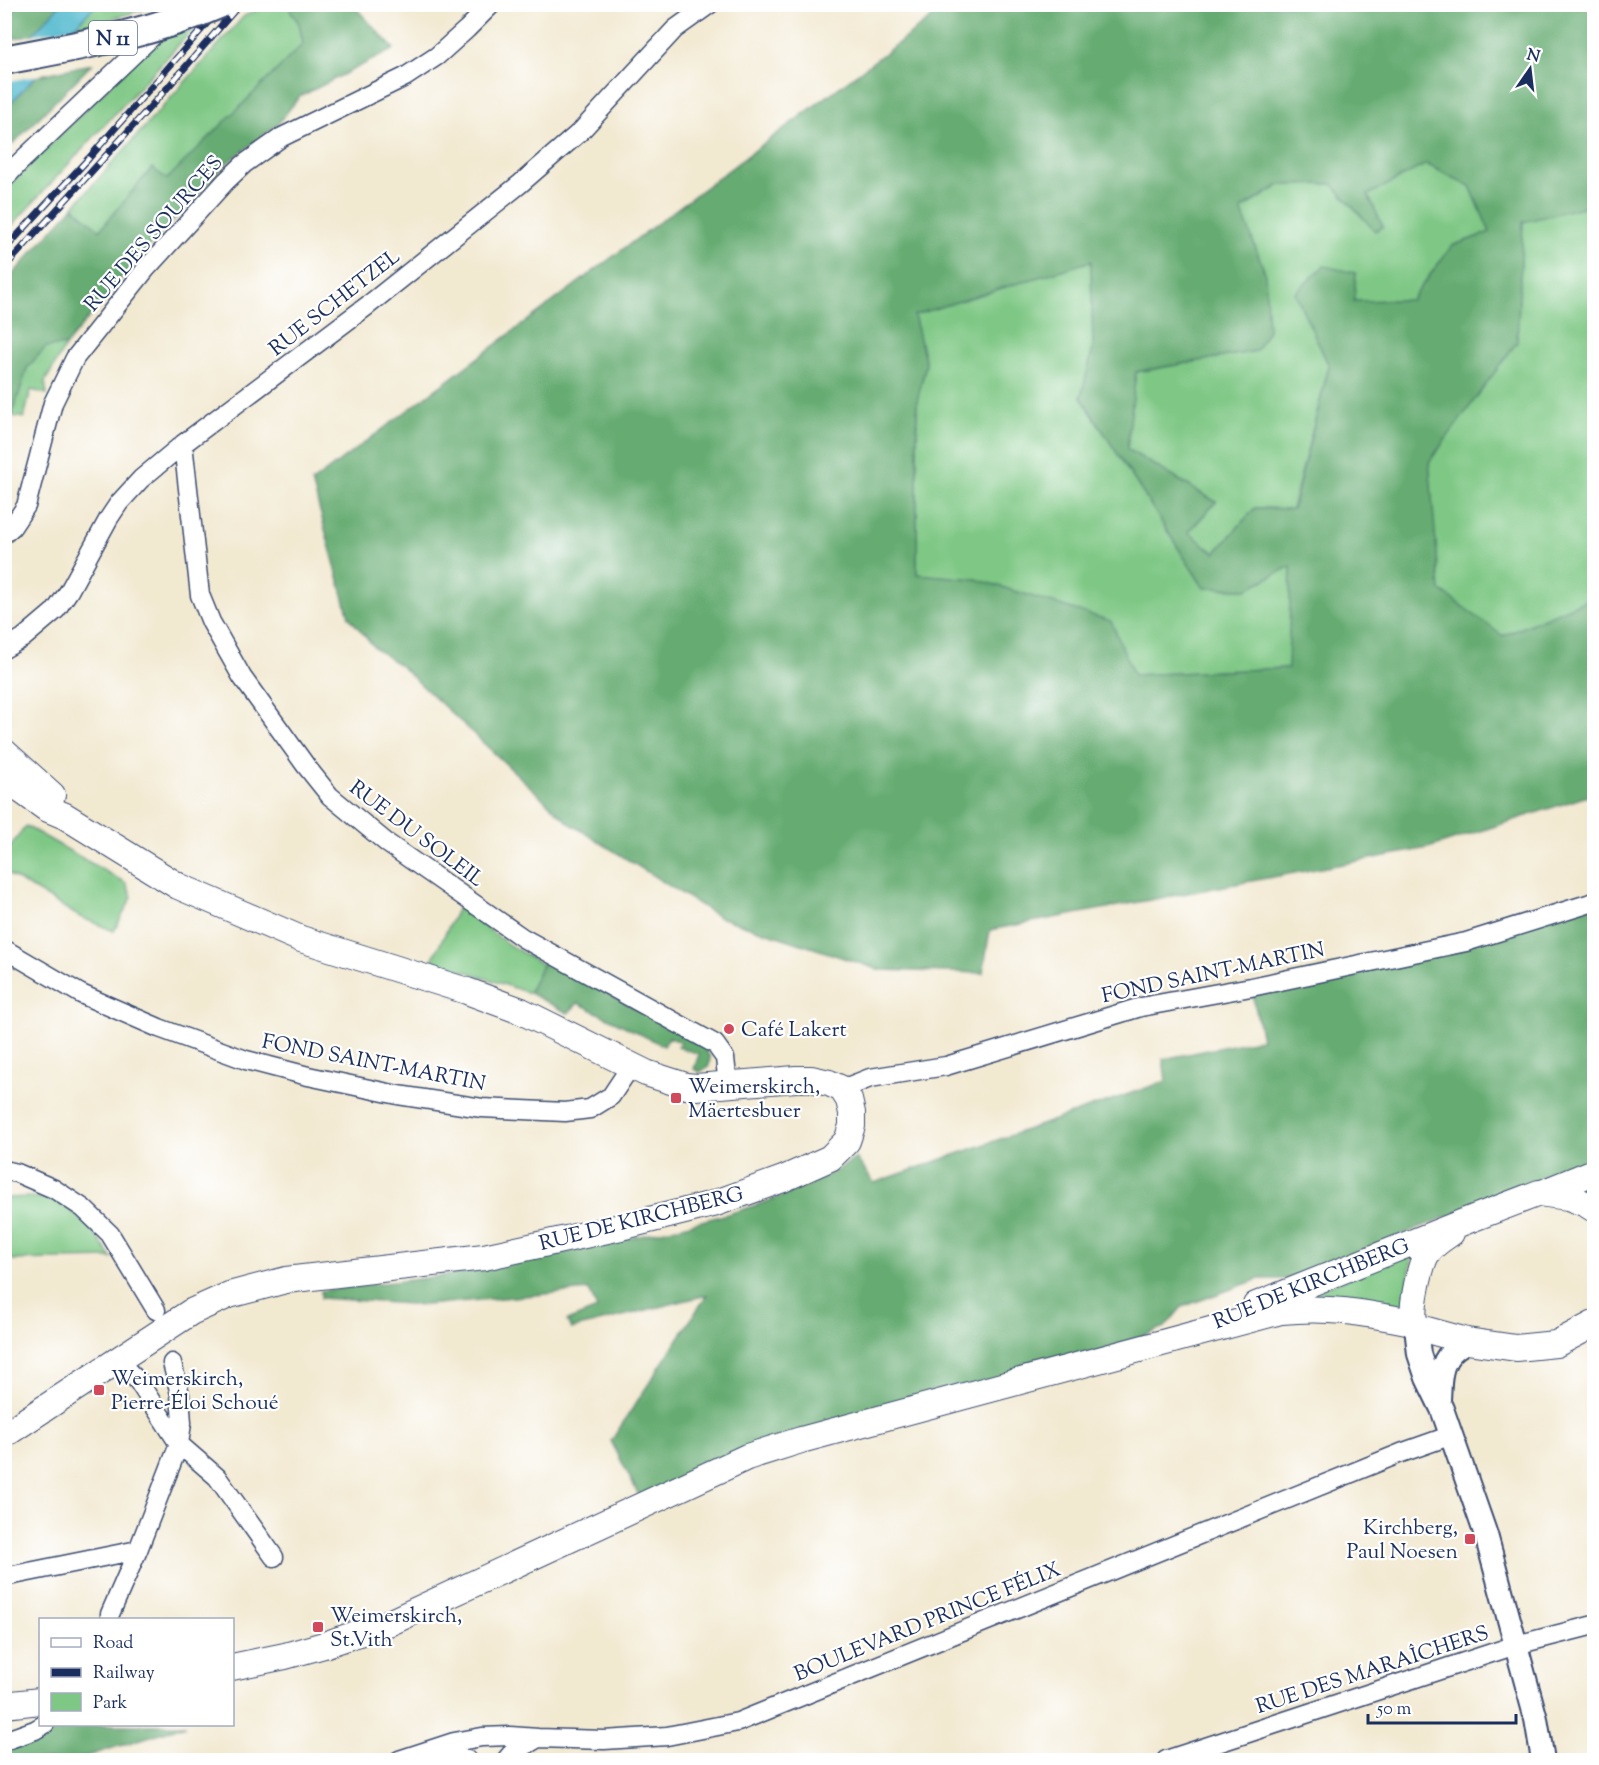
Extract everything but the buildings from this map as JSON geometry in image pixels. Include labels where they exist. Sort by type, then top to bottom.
[{"type":"main road","name":"N 11","points":[[4,60],[99,42],[170,23],[219,4]]},
{"type":"main road","points":[[4,752],[52,796],[65,816]]},
{"type":"main road","points":[[4,778],[46,808],[65,816],[178,886],[301,939],[467,991],[521,1011],[646,1073],[696,1087],[804,1079],[830,1083],[842,1089]]},
{"type":"main road","name":"RUE DE KIRCHBERG","points":[[4,1435],[191,1312],[229,1295],[286,1280],[484,1257],[713,1204],[783,1179],[830,1158],[848,1141],[852,1126],[852,1113],[849,1100],[842,1089]]},
{"type":"main road","points":[[1539,1193],[1594,1172]]},
{"type":"main road","name":"RUE DE KIRCHBERG","points":[[1151,1347],[1539,1193],[1568,1197],[1594,1209]]},
{"type":"main road","name":"RUE DE KIRCHBERG","points":[[1414,1325],[1419,1276],[1427,1254],[1438,1241],[1471,1219]]},
{"type":"main road","name":"RUE DE KIRCHBERG","points":[[234,1667],[324,1645],[391,1622],[747,1457],[801,1440],[1281,1311],[1308,1308],[1347,1310],[1414,1325],[1467,1341],[1516,1348],[1556,1344],[1594,1324]]},
{"type":"main road","points":[[4,1705],[39,1701]]},
{"type":"street","points":[[4,179],[185,4]]},
{"type":"street","name":"RUE DES SOURCES","points":[[4,534],[12,527],[26,506],[53,404],[75,358],[146,268],[210,198],[244,164],[282,137],[405,77],[437,56],[492,4]]},
{"type":"street","name":"RUE SCHETZEL","points":[[4,649],[23,638],[56,610],[109,518],[141,479],[183,444],[367,306],[520,184],[580,131],[675,29],[710,4]]},
{"type":"street","name":"RUE DU SOLEIL","points":[[183,444],[200,595],[211,622],[242,677],[330,796],[387,843],[523,938],[715,1044],[725,1058],[728,1086]]},
{"type":"street","name":"FOND SAINT-MARTIN","points":[[842,1089],[870,1078],[946,1066],[1141,1007],[1251,987],[1466,942],[1594,902]]},
{"type":"street","name":"FOND SAINT-MARTIN","points":[[4,949],[81,994],[159,1028],[246,1060],[398,1095],[482,1108],[566,1112],[590,1109],[611,1096],[631,1066]]},
{"type":"street","points":[[4,1170],[17,1173],[54,1189],[83,1208],[110,1234],[156,1310]]},
{"type":"street","points":[[1414,1325],[1419,1354],[1427,1378],[1439,1400],[1486,1534],[1536,1719],[1543,1761]]},
{"type":"street","points":[[1439,1400],[1444,1363],[1451,1353],[1467,1341]]},
{"type":"street","points":[[117,1360],[138,1381],[179,1444],[217,1477],[274,1557]]},
{"type":"street","points":[[110,1614],[138,1550],[179,1444],[182,1423],[180,1394],[172,1363]]},
{"type":"street","name":"BOULEVARD PRINCE FÉLIX","points":[[399,1761],[454,1742],[482,1737],[604,1740],[667,1736],[738,1722],[1401,1453],[1452,1435]]},
{"type":"street","points":[[4,1577],[138,1550]]},
{"type":"street","name":"RUE DES MARAÎCHERS","points":[[1166,1761],[1516,1645],[1594,1625]]},
{"type":"street","points":[[4,1741],[43,1726]]},
{"type":"street","points":[[506,1761],[511,1754],[538,1738]]},
{"type":"street","points":[[427,1750],[443,1750],[467,1761]]},
{"type":"green space","points":[[23,4],[60,5],[32,35],[5,40],[5,19],[7,20],[17,6]]},
{"type":"green space","points":[[96,5],[160,5],[73,28]]},
{"type":"green space","points":[[189,5],[214,5],[5,233],[5,189]]},
{"type":"green space","points":[[267,5],[298,5],[290,10],[299,23],[303,44],[167,180],[152,168],[100,230],[73,207],[244,16]]},
{"type":"green space","points":[[298,5],[353,5],[394,49],[299,97],[278,124],[228,162],[137,259],[66,345],[46,347],[27,368],[12,416],[5,414],[5,283],[73,207],[100,230],[152,168],[167,179],[303,44],[299,23],[290,10]]},
{"type":"green space","points":[[949,5],[1594,5],[1594,204],[1523,222],[1517,342],[1429,462],[1440,590],[1503,636],[1594,597],[1594,794],[1428,848],[990,930],[983,973],[880,970],[719,917],[569,823],[402,667],[375,648],[349,617],[312,482]],"holes":[[[1426,164],[1470,186],[1490,232],[1452,246],[1411,300],[1354,301],[1356,273],[1324,266],[1295,293],[1329,366],[1293,509],[1255,508],[1215,553],[1188,532],[1216,502],[1127,449],[1136,372],[1256,351],[1268,330],[1265,273],[1241,209],[1280,185],[1332,184],[1375,231],[1383,227],[1368,195]],[[1091,261],[1093,348],[1081,397],[1204,588],[1247,589],[1291,566],[1288,668],[1134,675],[1111,621],[976,579],[917,574],[917,401],[926,364],[914,315]]]},
{"type":"green space","points":[[92,64],[14,143],[5,148],[5,109],[36,76]]},
{"type":"green space","points":[[1426,164],[1470,186],[1490,232],[1452,246],[1411,300],[1354,301],[1295,293],[1329,366],[1292,509],[1255,508],[1215,553],[1188,533],[1216,502],[1126,449],[1136,372],[1256,351],[1265,273],[1241,210],[1280,185],[1333,184],[1383,227],[1368,195]]},
{"type":"green space","points":[[1594,204],[1594,597],[1502,636],[1439,590],[1429,462],[1516,342],[1523,222]]},
{"type":"green space","points":[[1091,261],[1093,348],[1081,397],[1204,588],[1247,589],[1291,565],[1289,668],[1134,675],[976,579],[917,575],[917,401],[926,364],[914,315]]},
{"type":"green space","points":[[66,345],[45,382],[47,394],[31,390],[24,418],[12,416],[27,368],[46,347]]},
{"type":"green space","points":[[26,826],[126,883],[132,897],[114,931],[80,917],[5,872],[5,853]]},
{"type":"green space","points":[[1594,902],[1594,1159],[1289,1279],[1259,1279],[1182,1307],[1165,1327],[1042,1376],[801,1440],[644,1505],[611,1441],[707,1295],[571,1329],[567,1321],[597,1309],[589,1290],[425,1305],[321,1298],[321,1291],[488,1269],[594,1247],[708,1219],[785,1195],[856,1158],[874,1183],[1166,1081],[1163,1059],[1262,1039],[1251,987]]},
{"type":"green space","points":[[459,906],[509,945],[542,964],[529,993],[432,960]]},
{"type":"green space","points":[[545,959],[708,1048],[706,1051],[710,1057],[709,1066],[700,1072],[694,1069],[699,1054],[678,1047],[680,1042],[669,1037],[664,1046],[578,1003],[568,1013],[529,993]]},
{"type":"green space","points":[[5,1198],[41,1198],[61,1204],[86,1224],[112,1258],[5,1260]]},
{"type":"green space","points":[[1413,1252],[1404,1308],[1313,1301],[1307,1294]]},
{"type":"green space","points":[[42,1726],[183,1726],[75,1760],[5,1760],[4,1741]]},
{"type":"water","points":[[60,5],[96,5],[73,28],[36,76],[5,109],[4,59],[32,35]]},
{"type":"pier","points":[[78,27],[41,75],[5,82],[4,55],[26,36]]},
{"type":"railway","points":[[4,250],[89,158],[224,4]]},
{"type":"railway","points":[[4,268],[240,4]]},
{"type":"place","name":"Café Lakert","points":[[729,1029]]},
{"type":"place","name":"Weimerskirch, Mäertesbuer","points":[[676,1098]]},
{"type":"place","name":"Weimerskirch, Pierre-Éloi Schoué","points":[[99,1390]]},
{"type":"place","name":"Kirchberg, Paul Noesen","points":[[1470,1539]]},
{"type":"place","name":"Weimerskirch, St.Vith","points":[[318,1627]]}]
